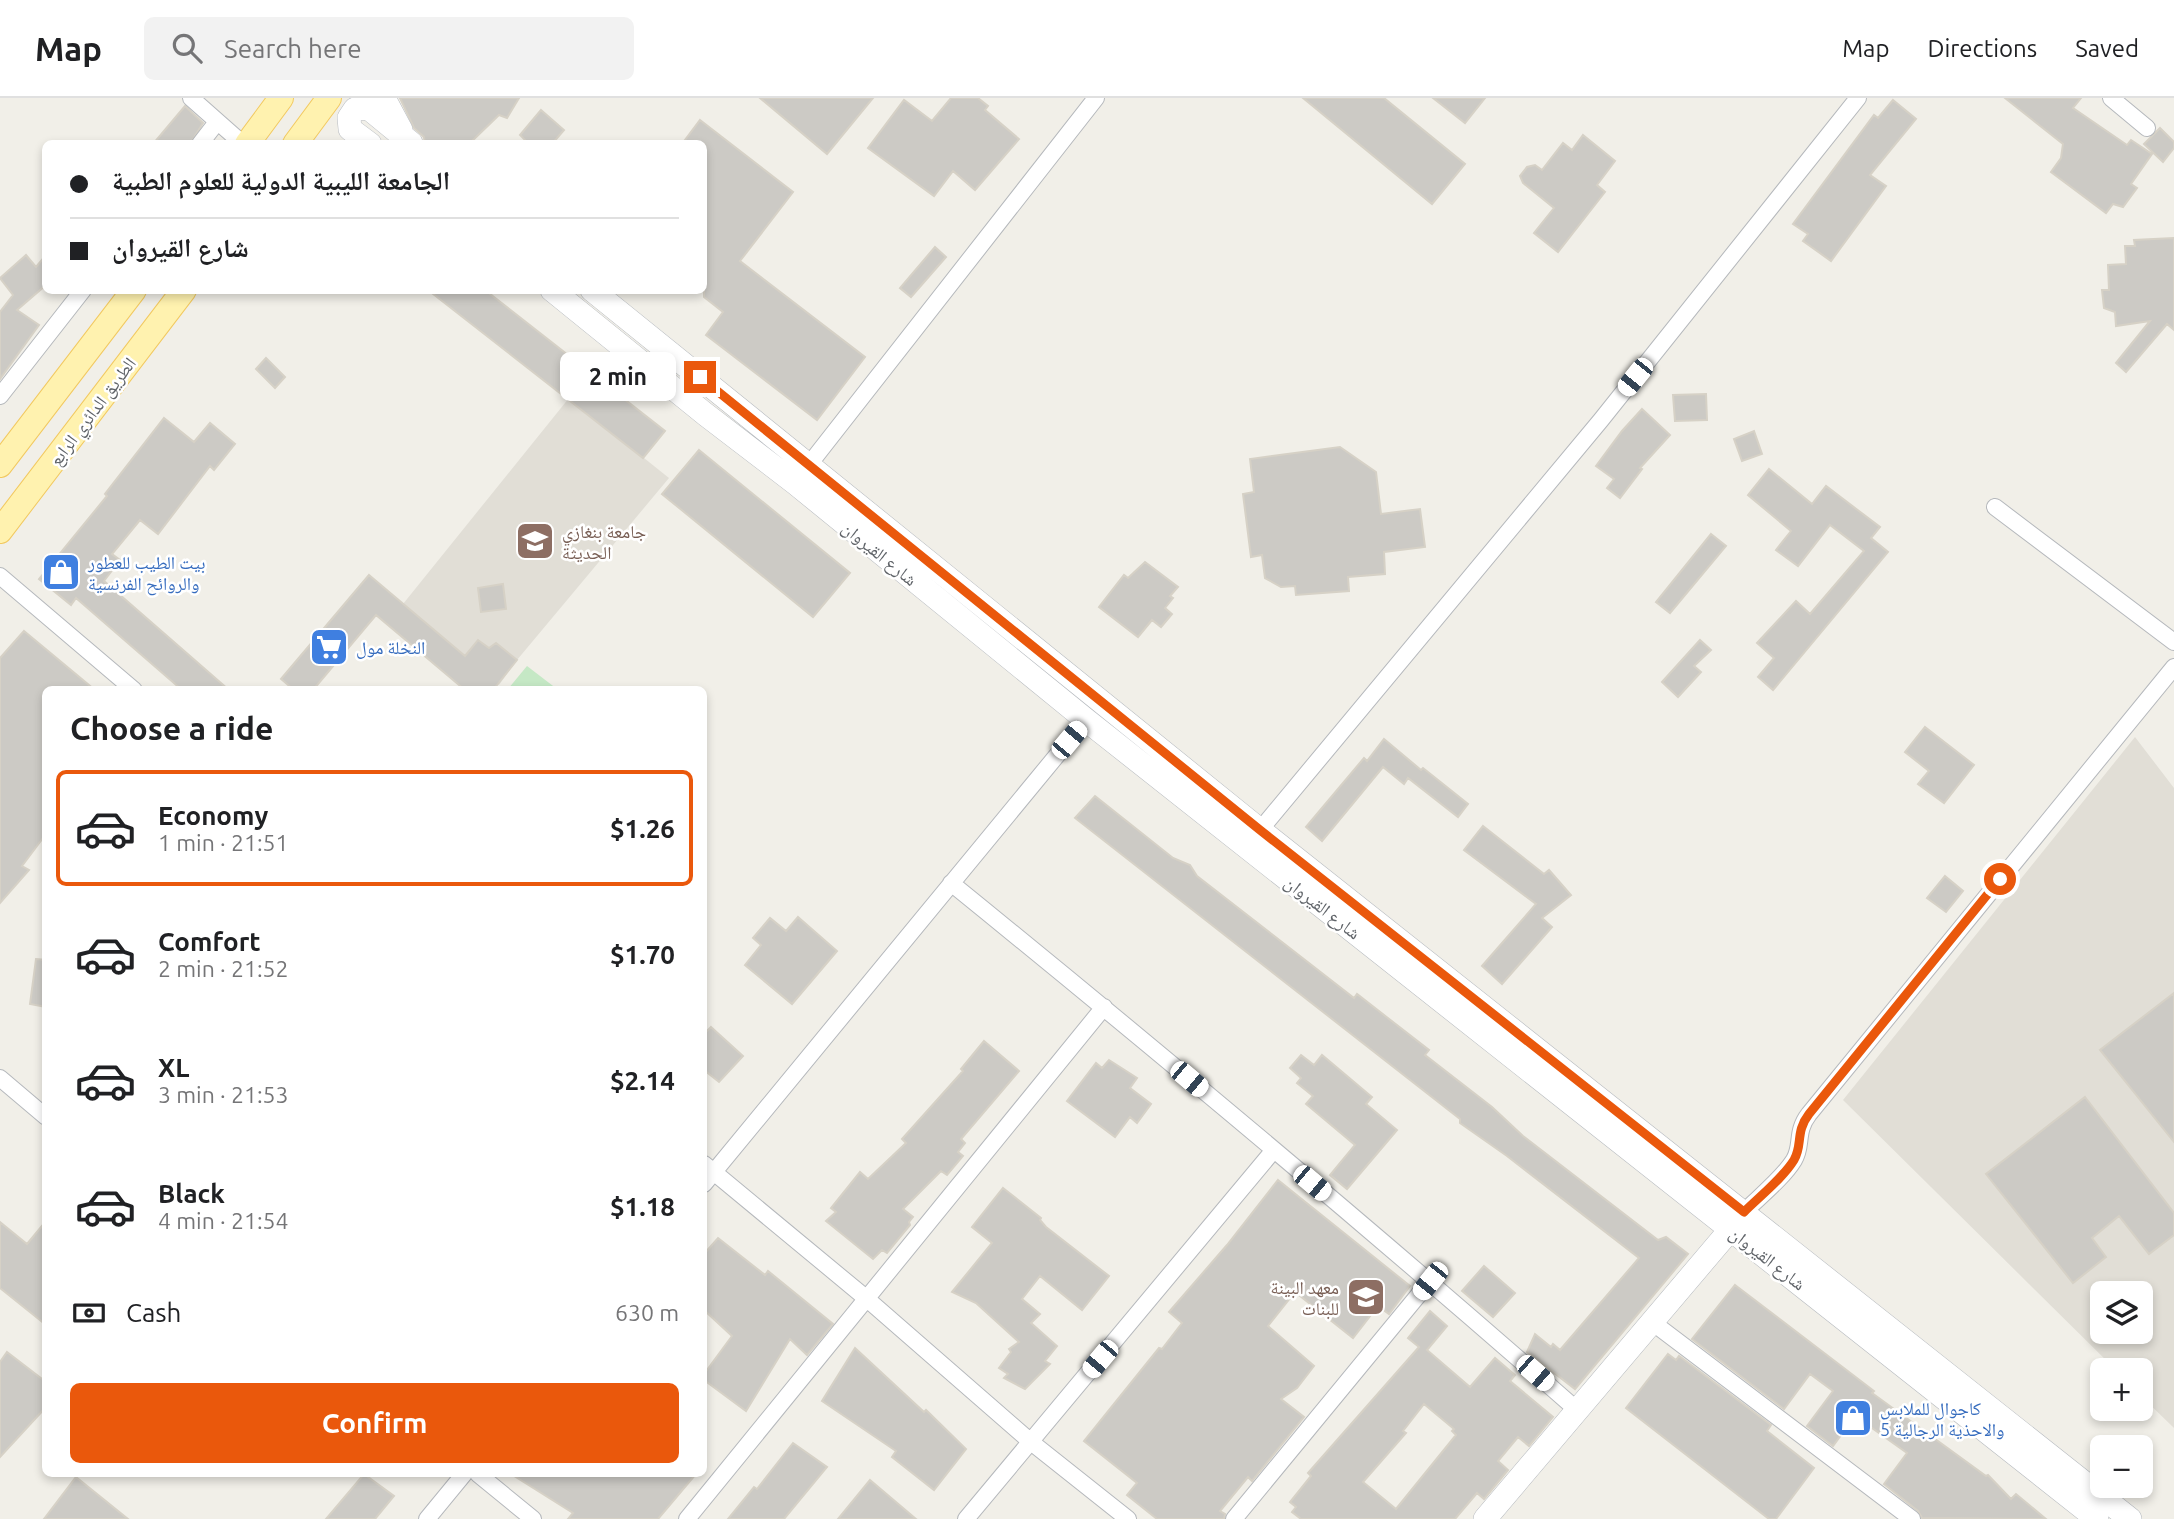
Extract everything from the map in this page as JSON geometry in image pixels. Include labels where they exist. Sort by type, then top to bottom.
[{"type":"main road","points":[[248,140],[281,98]]},
{"type":"main road","points":[[298,140],[329,98]]},
{"type":"main road","points":[[384,98],[399,128],[409,140]]},
{"type":"main road","points":[[365,140],[350,129],[349,118],[355,109],[367,108],[407,140]]},
{"type":"main road","points":[[0,465],[131,294]]},
{"type":"main road","name":"الطريق الدائري الرابع","points":[[0,531],[181,294]]},
{"type":"main road","name":"شارع القيروان","points":[[557,294],[1086,720],[2130,1519]]},
{"type":"main road","name":"شارع القيروان","points":[[597,294],[1260,830],[2097,1519]]},
{"type":"main road","points":[[1485,1519],[1737,1220]]},
{"type":"street","points":[[191,98],[240,140]]},
{"type":"street","points":[[794,483],[1096,98]]},
{"type":"street","points":[[1260,830],[1601,420],[1858,98]]},
{"type":"street","points":[[2111,98],[2147,128]]},
{"type":"street","points":[[203,140],[217,122]]},
{"type":"street","points":[[0,396],[80,294]]},
{"type":"street","points":[[1995,507],[2174,642]]},
{"type":"street","points":[[0,576],[129,686]]},
{"type":"street","points":[[1737,1220],[1793,1161],[1798,1150],[1801,1125],[1809,1114],[2174,667]]},
{"type":"street","points":[[1086,720],[707,1173],[867,1299],[1031,1442],[1128,1519]]},
{"type":"street","points":[[950,883],[1104,1007],[1430,1281],[1577,1410]]},
{"type":"street","points":[[687,1519],[1104,1007]]},
{"type":"street","points":[[0,1079],[42,1114]]},
{"type":"street","points":[[966,1519],[1273,1151]]},
{"type":"street","points":[[1234,1519],[1430,1281]]},
{"type":"street","points":[[1651,1322],[1912,1519]]},
{"type":"street","points":[[427,1519],[462,1477]]},
{"type":"street","points":[[482,1477],[533,1519]]},
{"type":"shaded area","name":"جامعة بنغازي الحديثة","points":[[569,398],[669,478],[499,685],[403,604]]},
{"type":"shaded area","points":[[2135,737],[2174,788],[2174,1428],[2153,1408],[2153,1358],[2104,1358],[1843,1100]]},
{"type":"green space","points":[[527,666],[553,686],[510,686]]},
{"type":"building","points":[[400,98],[519,98],[507,118],[499,115],[473,140],[424,140],[414,128]]},
{"type":"building","points":[[760,98],[873,98],[827,154]]},
{"type":"building","points":[[951,98],[978,98],[988,106],[985,110],[1019,139],[975,190],[953,171],[934,196],[868,148],[904,100],[932,121]]},
{"type":"building","points":[[1303,98],[1384,98],[1465,164],[1432,204]]},
{"type":"building","points":[[1433,98],[1485,98],[1465,123]]},
{"type":"building","points":[[2005,98],[2081,98],[2073,108],[2127,145],[2131,140],[2152,154],[2131,184],[2137,188],[2123,207],[2113,204],[2106,213],[2051,172],[2061,158],[2063,144]]},
{"type":"building","points":[[1893,100],[1916,119],[1870,175],[1886,186],[1831,261],[1803,241],[1808,234],[1793,224],[1874,115],[1878,118]]},
{"type":"building","points":[[185,106],[203,123],[192,140],[156,140]]},
{"type":"building","points":[[541,110],[564,130],[555,140],[525,140],[520,135]]},
{"type":"building","points":[[700,120],[793,192],[740,261],[865,357],[817,420],[706,335],[723,312],[704,297],[704,294],[707,294],[707,140],[685,140]]},
{"type":"building","points":[[2160,128],[2174,142],[2174,148],[2163,162],[2144,144]]},
{"type":"building","points":[[1583,135],[1615,161],[1597,185],[1605,192],[1558,252],[1534,233],[1554,208],[1523,183],[1520,176],[1527,167],[1535,165],[1542,170],[1563,143],[1572,150]]},
{"type":"building","points":[[2174,238],[2174,330],[2167,324],[2126,372],[2116,363],[2150,321],[2116,326],[2115,312],[2104,308],[2102,290],[2109,290],[2108,265],[2126,264],[2125,246],[2135,246],[2134,240]]},
{"type":"building","points":[[935,247],[946,257],[911,297],[900,288]]},
{"type":"building","points":[[26,255],[36,267],[42,260],[42,288],[17,310],[39,325],[0,379],[0,312],[13,295],[0,278]]},
{"type":"building","points":[[433,294],[490,294],[665,431],[643,458]]},
{"type":"building","points":[[266,358],[285,377],[275,388],[256,369]]},
{"type":"building","points":[[1706,394],[1707,420],[1675,421],[1673,395]]},
{"type":"building","points":[[1642,409],[1670,435],[1640,468],[1642,469],[1620,498],[1607,488],[1614,479],[1596,466]]},
{"type":"building","points":[[164,418],[194,442],[210,423],[235,444],[214,470],[210,466],[158,534],[140,520],[112,554],[120,560],[104,581],[224,686],[177,686],[76,598],[71,605],[39,579],[107,496],[105,494]]},
{"type":"building","points":[[1754,431],[1762,454],[1742,461],[1734,439]]},
{"type":"building","points":[[1340,447],[1376,472],[1381,514],[1420,509],[1425,547],[1384,552],[1385,574],[1348,577],[1349,591],[1296,595],[1295,586],[1281,587],[1265,578],[1262,555],[1251,557],[1243,494],[1254,492],[1250,459]]},
{"type":"building","points":[[699,450],[850,573],[813,617],[662,494]]},
{"type":"building","points":[[1769,469],[1812,504],[1826,486],[1880,527],[1871,538],[1888,552],[1773,690],[1758,677],[1774,658],[1757,643],[1796,601],[1810,614],[1864,551],[1830,525],[1798,566],[1776,550],[1791,531],[1748,495]]},
{"type":"building","points":[[1711,534],[1726,546],[1670,613],[1656,602]]},
{"type":"building","points":[[1145,562],[1178,587],[1165,608],[1172,614],[1161,627],[1152,620],[1138,637],[1099,607],[1124,575],[1128,578]]},
{"type":"building","name":"النخلة مول","points":[[369,575],[465,656],[478,640],[489,648],[496,643],[517,660],[496,686],[460,686],[376,615],[316,686],[289,686],[281,679]]},
{"type":"building","points":[[503,584],[506,609],[481,612],[478,588]]},
{"type":"building","points":[[24,631],[90,686],[42,686],[42,839],[22,866],[29,870],[0,903],[0,658]]},
{"type":"building","points":[[1700,640],[1711,650],[1694,666],[1701,672],[1678,697],[1662,682]]},
{"type":"building","points":[[1925,727],[1974,765],[1944,803],[1918,784],[1929,771],[1905,752]]},
{"type":"building","points":[[1384,739],[1468,804],[1458,817],[1408,778],[1404,784],[1383,767],[1322,841],[1306,827],[1364,758],[1367,761]]},
{"type":"building","points":[[1095,796],[1173,858],[1190,865],[1197,876],[1354,998],[1357,994],[1429,1050],[1425,1055],[1492,1107],[1523,1136],[1658,1240],[1666,1237],[1688,1254],[1575,1389],[1527,1352],[1535,1334],[1551,1347],[1553,1344],[1560,1350],[1639,1258],[1460,1123],[1460,1119],[1075,818]]},
{"type":"building","points":[[1483,826],[1544,874],[1549,870],[1571,895],[1542,918],[1552,927],[1502,984],[1482,966],[1536,904],[1464,850]]},
{"type":"building","points":[[1945,876],[1963,891],[1946,912],[1927,898]]},
{"type":"building","points":[[798,917],[837,951],[792,1004],[745,965],[761,945],[753,938],[770,918],[786,931]]},
{"type":"building","points":[[36,959],[42,960],[42,1006],[30,1004]]},
{"type":"building","points":[[2174,993],[2174,1142],[2100,1050]]},
{"type":"building","points":[[711,1027],[743,1056],[719,1082],[707,1072],[707,1031]]},
{"type":"building","points":[[984,1041],[1019,1071],[961,1139],[965,1143],[958,1152],[963,1156],[947,1175],[941,1171],[903,1209],[913,1217],[910,1225],[887,1253],[882,1250],[873,1259],[826,1221],[836,1212],[831,1208],[860,1172],[868,1179],[906,1143],[902,1139],[963,1071],[961,1069]]},
{"type":"building","points":[[1301,1055],[1314,1065],[1322,1055],[1372,1097],[1366,1104],[1397,1130],[1347,1189],[1330,1175],[1355,1145],[1306,1104],[1313,1096],[1297,1083],[1301,1078],[1290,1068]]},
{"type":"building","points":[[1109,1060],[1137,1078],[1130,1088],[1151,1104],[1137,1123],[1130,1117],[1115,1137],[1067,1101],[1096,1063],[1102,1068]]},
{"type":"building","points":[[2085,1097],[2174,1213],[2174,1235],[2149,1254],[2119,1216],[2092,1238],[2106,1257],[2073,1283],[1986,1174]]},
{"type":"building","points":[[1278,1180],[1410,1286],[1389,1314],[1378,1306],[1353,1338],[1295,1292],[1268,1326],[1314,1366],[1297,1388],[1281,1399],[1304,1417],[1252,1481],[1248,1477],[1220,1511],[1225,1514],[1224,1519],[1157,1519],[1127,1495],[1137,1483],[1084,1441],[1182,1323],[1169,1312]]},
{"type":"building","points":[[1003,1188],[1041,1218],[1046,1227],[1109,1276],[1082,1310],[1040,1276],[1022,1299],[1040,1314],[1031,1323],[1057,1346],[1045,1361],[1050,1364],[1025,1389],[1004,1378],[1008,1374],[999,1368],[1011,1352],[1009,1349],[1019,1342],[976,1303],[952,1292],[992,1243],[972,1227]]},
{"type":"building","points":[[0,1222],[27,1244],[42,1226],[42,1322],[0,1288]]},
{"type":"building","points":[[718,1238],[765,1275],[768,1271],[833,1324],[807,1355],[790,1339],[746,1411],[707,1382],[707,1370],[732,1336],[707,1313],[707,1251]]},
{"type":"building","points":[[1484,1266],[1515,1293],[1493,1317],[1462,1291]]},
{"type":"building","points":[[1735,1285],[1874,1391],[1872,1393],[1988,1475],[2011,1499],[2016,1494],[2046,1519],[1922,1518],[1918,1511],[1884,1484],[1907,1453],[1855,1416],[1833,1446],[1807,1426],[1833,1391],[1810,1374],[1784,1409],[1692,1339]]},
{"type":"building","points":[[1430,1311],[1447,1326],[1427,1350],[1470,1387],[1495,1358],[1515,1375],[1510,1381],[1553,1417],[1529,1446],[1518,1437],[1498,1461],[1508,1470],[1484,1499],[1477,1493],[1455,1519],[1301,1519],[1292,1512],[1296,1507],[1290,1502],[1311,1476],[1308,1473],[1419,1347],[1408,1338]],"holes":[[[1424,1404],[1454,1429],[1452,1431],[1456,1435],[1396,1509],[1363,1482],[1406,1433],[1403,1431]]]},
{"type":"building","points":[[855,1348],[966,1449],[934,1490],[892,1457],[896,1451],[822,1401]]},
{"type":"building","points":[[7,1352],[42,1379],[42,1411],[0,1457],[0,1362]]},
{"type":"building","points":[[1668,1354],[1676,1360],[1679,1356],[1771,1425],[1767,1431],[1814,1468],[1776,1519],[1769,1519],[1626,1408]]},
{"type":"building","points":[[793,1443],[827,1467],[784,1519],[728,1519],[754,1487],[757,1489]]},
{"type":"building","points":[[76,1477],[128,1519],[44,1519]]},
{"type":"building","points":[[361,1477],[368,1477],[394,1496],[375,1519],[326,1519]]},
{"type":"building","points":[[516,1477],[693,1477],[658,1519],[568,1519],[573,1513]]},
{"type":"building","points":[[870,1480],[916,1519],[838,1519]]},
{"type":"place","name":"جامعة بنغازي الحديثة","points":[[535,541]]},
{"type":"place","name":"بيت الطيب للعطور والروائح الفرنسية","points":[[61,572]]},
{"type":"place","name":"النخلة مول","points":[[329,647]]},
{"type":"place","name":"معهد البينة للبنات","points":[[1366,1297]]},
{"type":"place","name":"كاجوال للملابس والاحذية الرجالية 5","points":[[1853,1418]]},
{"type":"route","points":[[700,377],[1260,830],[1744,1212],[1793,1161],[1798,1150],[1801,1125],[1809,1114],[2000,879]]}]
